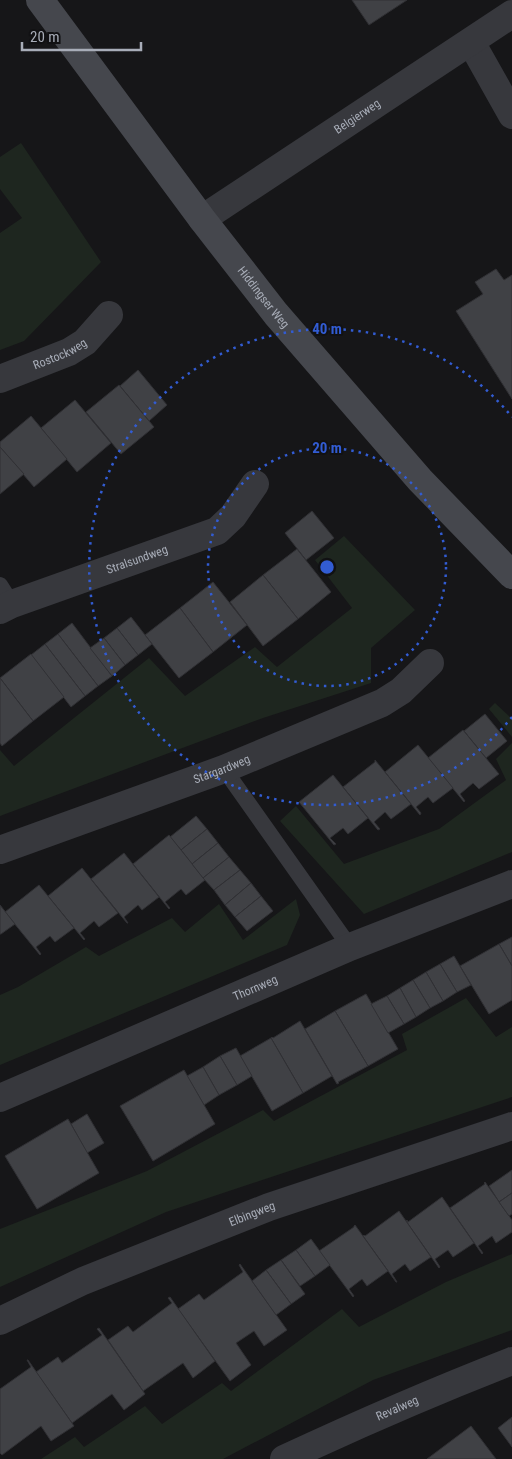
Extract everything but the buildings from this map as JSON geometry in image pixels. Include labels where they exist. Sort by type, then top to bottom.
[{"type":"main road","name":"Hiddingser Weg","points":[[40,0],[202,219],[276,314],[420,480],[512,574]]},
{"type":"street","name":"Belgierweg","points":[[202,219],[512,14]]},
{"type":"street","points":[[471,42],[512,115]]},
{"type":"street","name":"Rostockweg","points":[[0,379],[69,352],[85,342],[109,315]]},
{"type":"street","name":"Stralsundweg","points":[[4,600],[217,531],[233,516],[255,484]]},
{"type":"street","name":"Stargardweg","points":[[0,850],[224,769],[382,703],[401,691],[430,662]]},
{"type":"street","name":"Thornweg","points":[[0,1098],[350,947],[512,884]]},
{"type":"street","name":"Elbingweg","points":[[0,1321],[83,1281],[269,1207],[512,1126]]},
{"type":"street","name":"Revalweg","points":[[284,1459],[375,1417],[512,1361]]},
{"type":"lane","points":[[224,769],[350,947]]},
{"type":"shaded area","points":[[21,143],[101,262],[24,341],[0,350],[0,233],[22,218],[0,189],[0,157]]},
{"type":"shaded area","points":[[344,536],[415,610],[371,648],[371,683],[263,718],[0,816],[0,750],[14,766],[149,658],[185,696],[255,647],[277,667],[352,608],[315,560]]},
{"type":"shaded area","points":[[495,703],[512,719],[512,737],[489,709]]},
{"type":"shaded area","points":[[512,743],[512,852],[364,914],[280,821],[296,806],[344,864],[439,829],[506,780],[496,759]]},
{"type":"shaded area","points":[[296,899],[300,915],[287,945],[0,1065],[0,995],[18,987],[86,947],[99,956],[172,918],[185,932],[219,904],[243,940]]},
{"type":"shaded area","points":[[466,998],[496,1037],[512,1027],[512,1097],[166,1212],[0,1287],[0,1229],[147,1171],[263,1110],[274,1121],[407,1050],[402,1034]]},
{"type":"shaded area","points":[[512,1254],[512,1330],[373,1380],[223,1459],[41,1459],[75,1437],[84,1447],[145,1406],[162,1424],[222,1383],[231,1391],[342,1309],[359,1327],[446,1282]]}]
